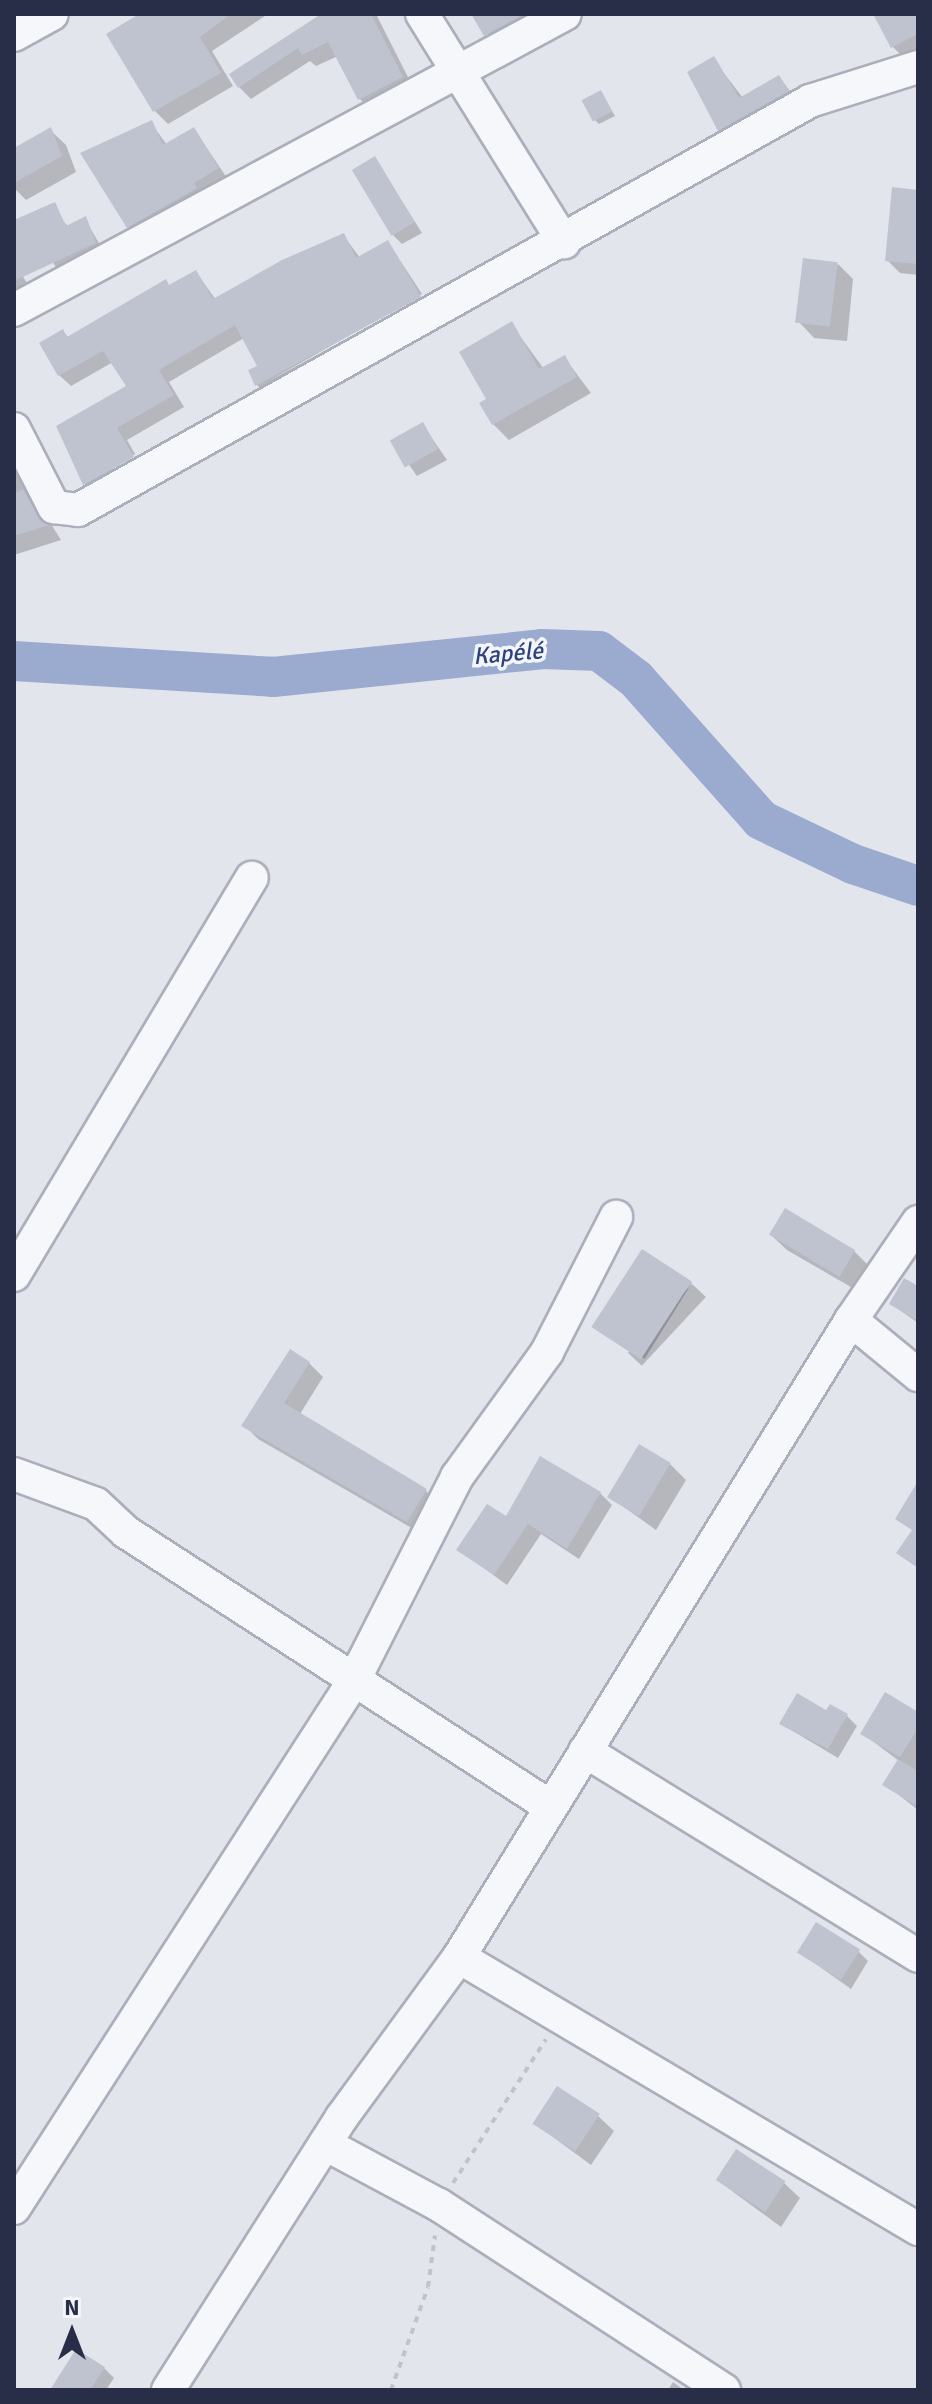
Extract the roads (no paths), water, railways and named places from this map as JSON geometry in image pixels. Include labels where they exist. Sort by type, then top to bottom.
[{"type":"street","points":[[14,35],[52,14]]},
{"type":"street","points":[[422,14],[564,242]]},
{"type":"street","points":[[14,310],[565,14]]},
{"type":"street","points":[[14,429],[54,507],[78,510],[564,242],[810,101],[918,67]]},
{"type":"street","points":[[14,1275],[252,878]]},
{"type":"street","points":[[14,2208],[353,1682],[457,1477],[547,1352],[616,1217]]},
{"type":"street","points":[[168,2390],[325,2144],[459,1957],[851,1320],[918,1222]]},
{"type":"street","points":[[851,1320],[918,1375]]},
{"type":"street","points":[[14,1474],[96,1504],[126,1532],[353,1682],[551,1807]]},
{"type":"street","points":[[585,1751],[918,1956]]},
{"type":"street","points":[[459,1957],[918,2229]]},
{"type":"street","points":[[325,2144],[439,2205],[724,2390]]},
{"type":"waterway","name":"Kapélé","points":[[14,661],[273,677],[542,649],[599,651],[636,679],[761,820],[853,864],[918,886]]}]
